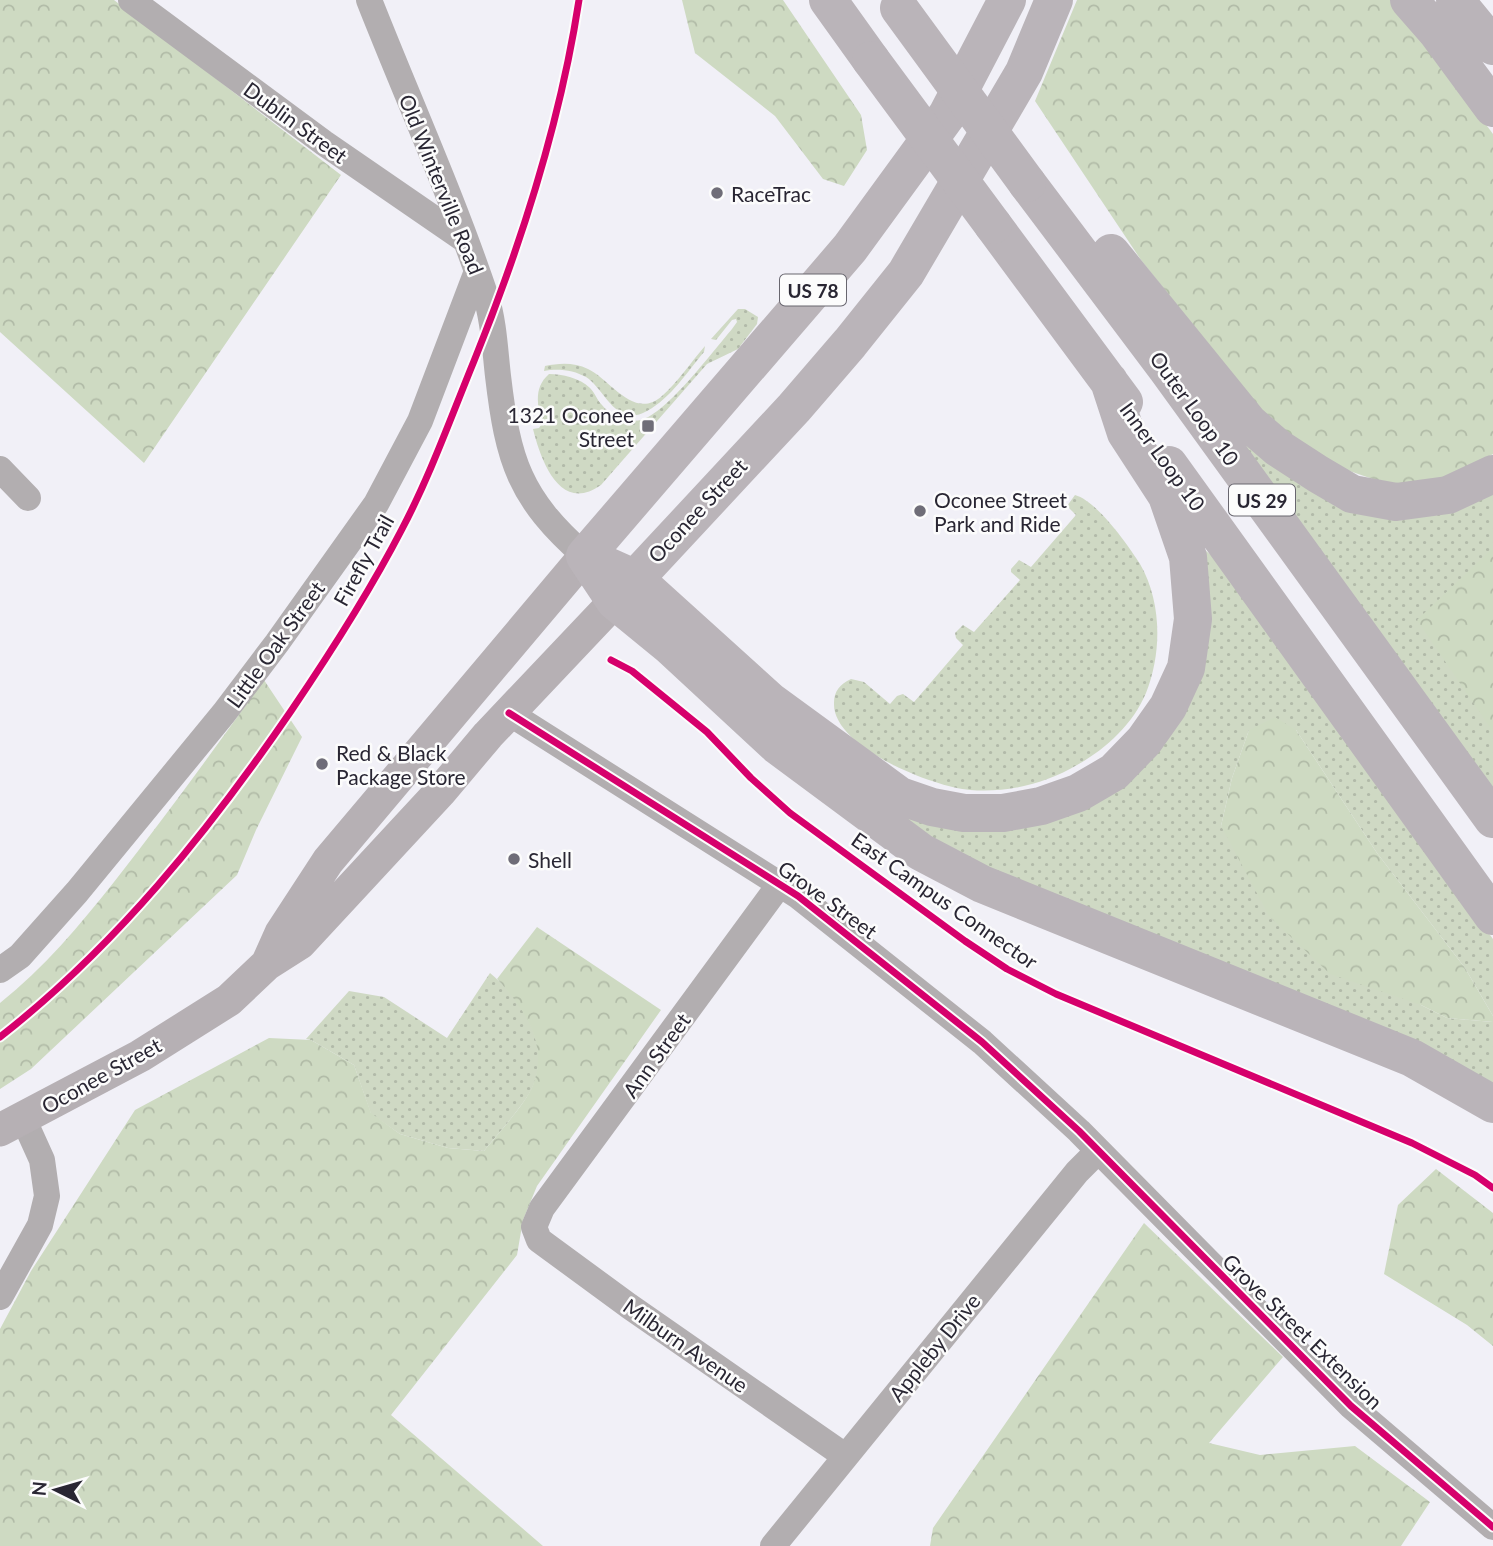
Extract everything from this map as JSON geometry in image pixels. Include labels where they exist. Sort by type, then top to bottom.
[{"type":"highway","name":"Inner Loop 10","points":[[828,0],[1109,382],[1493,916]]},
{"type":"highway","name":"Oconee Street","points":[[585,556],[850,248],[947,115],[1007,0]]},
{"type":"highway","name":"Oconee Street","points":[[624,589],[794,408],[906,273],[1024,72],[1054,0]]},
{"type":"highway","points":[[1409,0],[1493,108]]},
{"type":"highway","points":[[1455,0],[1493,46]]},
{"type":"highway","name":"Outer Loop 10","points":[[896,4],[1167,369],[1493,819]]},
{"type":"highway","points":[[1027,183],[1078,211],[1249,423],[1278,448],[1318,474],[1352,494],[1396,502],[1448,495],[1493,474]]},
{"type":"highway","points":[[585,556],[624,589],[716,651],[770,701],[900,796],[932,807],[964,813],[1003,813],[1041,806],[1078,793],[1114,772],[1144,741],[1168,706],[1186,668],[1193,619],[1188,557],[1167,496],[1126,433],[1109,382]]},
{"type":"highway","points":[[665,546],[667,560],[681,596],[716,651]]},
{"type":"highway","points":[[624,589],[670,646],[778,746],[921,852],[982,884],[1412,1058],[1493,1104]]},
{"type":"main road","name":"Oconee Street","points":[[267,964],[281,933],[328,861],[585,556]]},
{"type":"main road","name":"Oconee Street","points":[[11,1124],[151,1049],[229,1000],[267,964],[300,943],[624,589]]},
{"type":"street","name":"Dublin Street","points":[[131,0],[324,143],[465,240]]},
{"type":"street","name":"Old Winterville Road","points":[[369,0],[477,271],[491,319],[504,421],[515,466],[539,509],[562,536],[585,556]]},
{"type":"street","name":"Little Oak Street","points":[[7,956],[77,892],[224,713],[376,504],[420,421],[477,271]]},
{"type":"street","points":[[0,469],[28,498]]},
{"type":"street","name":"Grove Street","points":[[509,713],[780,884],[982,1042],[1098,1151]]},
{"type":"street","name":"Ann Street","points":[[534,1227],[542,1208],[780,884]]},
{"type":"street","name":"Oconee Street","points":[[0,1297],[40,1225],[47,1196],[42,1160],[11,1124]]},
{"type":"street","name":"Appleby Drive","points":[[773,1546],[1077,1172],[1098,1151]]},
{"type":"street","name":"Grove Street Extension","points":[[1098,1151],[1351,1406],[1493,1527]]},
{"type":"street","name":"Milburn Avenue","points":[[534,1227],[539,1240],[845,1456]]},
{"type":"green space","points":[[0,0],[114,0],[341,175],[144,463],[0,332]]},
{"type":"green space","points":[[682,0],[783,0],[861,115],[867,150],[844,186],[823,179],[775,116],[695,53]]},
{"type":"green space","points":[[1077,0],[1394,0],[1493,134],[1493,454],[1447,481],[1387,484],[1318,460],[1264,415],[1141,260],[1035,101]]},
{"type":"green space","points":[[738,309],[745,309],[758,317],[757,324],[738,349],[707,364],[601,485],[587,492],[574,493],[555,480],[541,455],[533,429],[541,425],[539,391],[549,374],[576,379],[590,388],[610,412],[625,419],[641,420],[664,406],[689,380],[737,322],[736,319],[732,320],[716,340],[711,339]]},
{"type":"green space","points":[[705,346],[704,352],[671,392],[656,406],[636,415],[619,411],[586,377],[565,370],[544,371],[545,366],[550,365],[577,365],[596,374],[623,396],[642,404],[652,402],[674,385]]},
{"type":"green space","points":[[1215,410],[1298,479],[1493,488],[1493,793]]},
{"type":"green space","points":[[1075,495],[1102,514],[1128,546],[1147,579],[1156,611],[1157,645],[1151,678],[1134,715],[1118,735],[1088,759],[1065,772],[1025,786],[984,791],[953,787],[910,773],[866,749],[849,735],[838,719],[834,703],[836,691],[851,679],[864,682],[890,704],[903,694],[914,702],[963,645],[955,633],[963,625],[974,632],[1020,580],[1011,569],[1019,560],[1031,567],[1076,515],[1067,506]]},
{"type":"green space","points":[[1493,548],[1493,732],[1417,620]]},
{"type":"green space","points":[[1205,550],[1493,939],[1493,1016],[1465,968],[1377,853],[1296,730],[1249,730],[1232,778],[1221,826],[1421,1005],[1447,1018],[1493,1022],[1493,1090],[1072,915],[876,810],[1015,825],[1184,704]]},
{"type":"green space","points":[[264,680],[302,737],[237,875],[31,1069],[0,1089],[0,1003],[46,961],[101,898]]},
{"type":"green space","points":[[1275,717],[1296,730],[1377,853],[1465,968],[1493,1016],[1493,1022],[1447,1018],[1421,1005],[1330,974],[1269,916],[1221,826],[1232,778],[1249,730]]},
{"type":"green space","points":[[537,927],[661,1010],[537,1186],[523,1220],[517,1255],[391,1415],[543,1546],[0,1546],[0,1329],[31,1271],[135,1110],[269,1038],[311,1040],[354,1065],[371,1113],[400,1134],[448,1148],[484,1151],[524,1100],[533,1085],[537,1070],[536,1041],[531,1028],[516,1002],[497,979]]},
{"type":"green space","points":[[490,973],[513,996],[530,1024],[536,1039],[538,1070],[533,1086],[518,1110],[484,1151],[448,1148],[400,1134],[371,1114],[354,1065],[306,1039],[349,991],[384,997],[447,1038]]},
{"type":"green space","points":[[1436,1169],[1493,1213],[1493,1346],[1467,1325],[1384,1274],[1398,1205]]},
{"type":"green space","points":[[1144,1223],[1283,1357],[1209,1443],[1260,1455],[1355,1446],[1430,1502],[1401,1546],[930,1546],[933,1528]]},
{"type":"cycle path","name":"Firefly Trail","points":[[0,1037],[42,1002],[121,926],[193,843],[291,711],[376,576],[431,467],[508,273],[550,138],[579,0]]},
{"type":"cycle path","name":"East Campus Connector","points":[[611,660],[632,671],[707,732],[751,778],[790,813],[1007,969],[1056,994],[1412,1143],[1475,1175],[1493,1188]]},
{"type":"cycle path","points":[[509,713],[798,896],[982,1042],[1079,1131],[1351,1406],[1493,1527]]},
{"type":"place","name":"RaceTrac","points":[[717,193]]},
{"type":"place","name":"1321 Oconee Street","points":[[648,426]]},
{"type":"place","name":"Oconee Street Park and Ride","points":[[920,511]]},
{"type":"place","name":"Red & Black Package Store","points":[[322,764]]},
{"type":"place","name":"Shell","points":[[514,859]]}]
